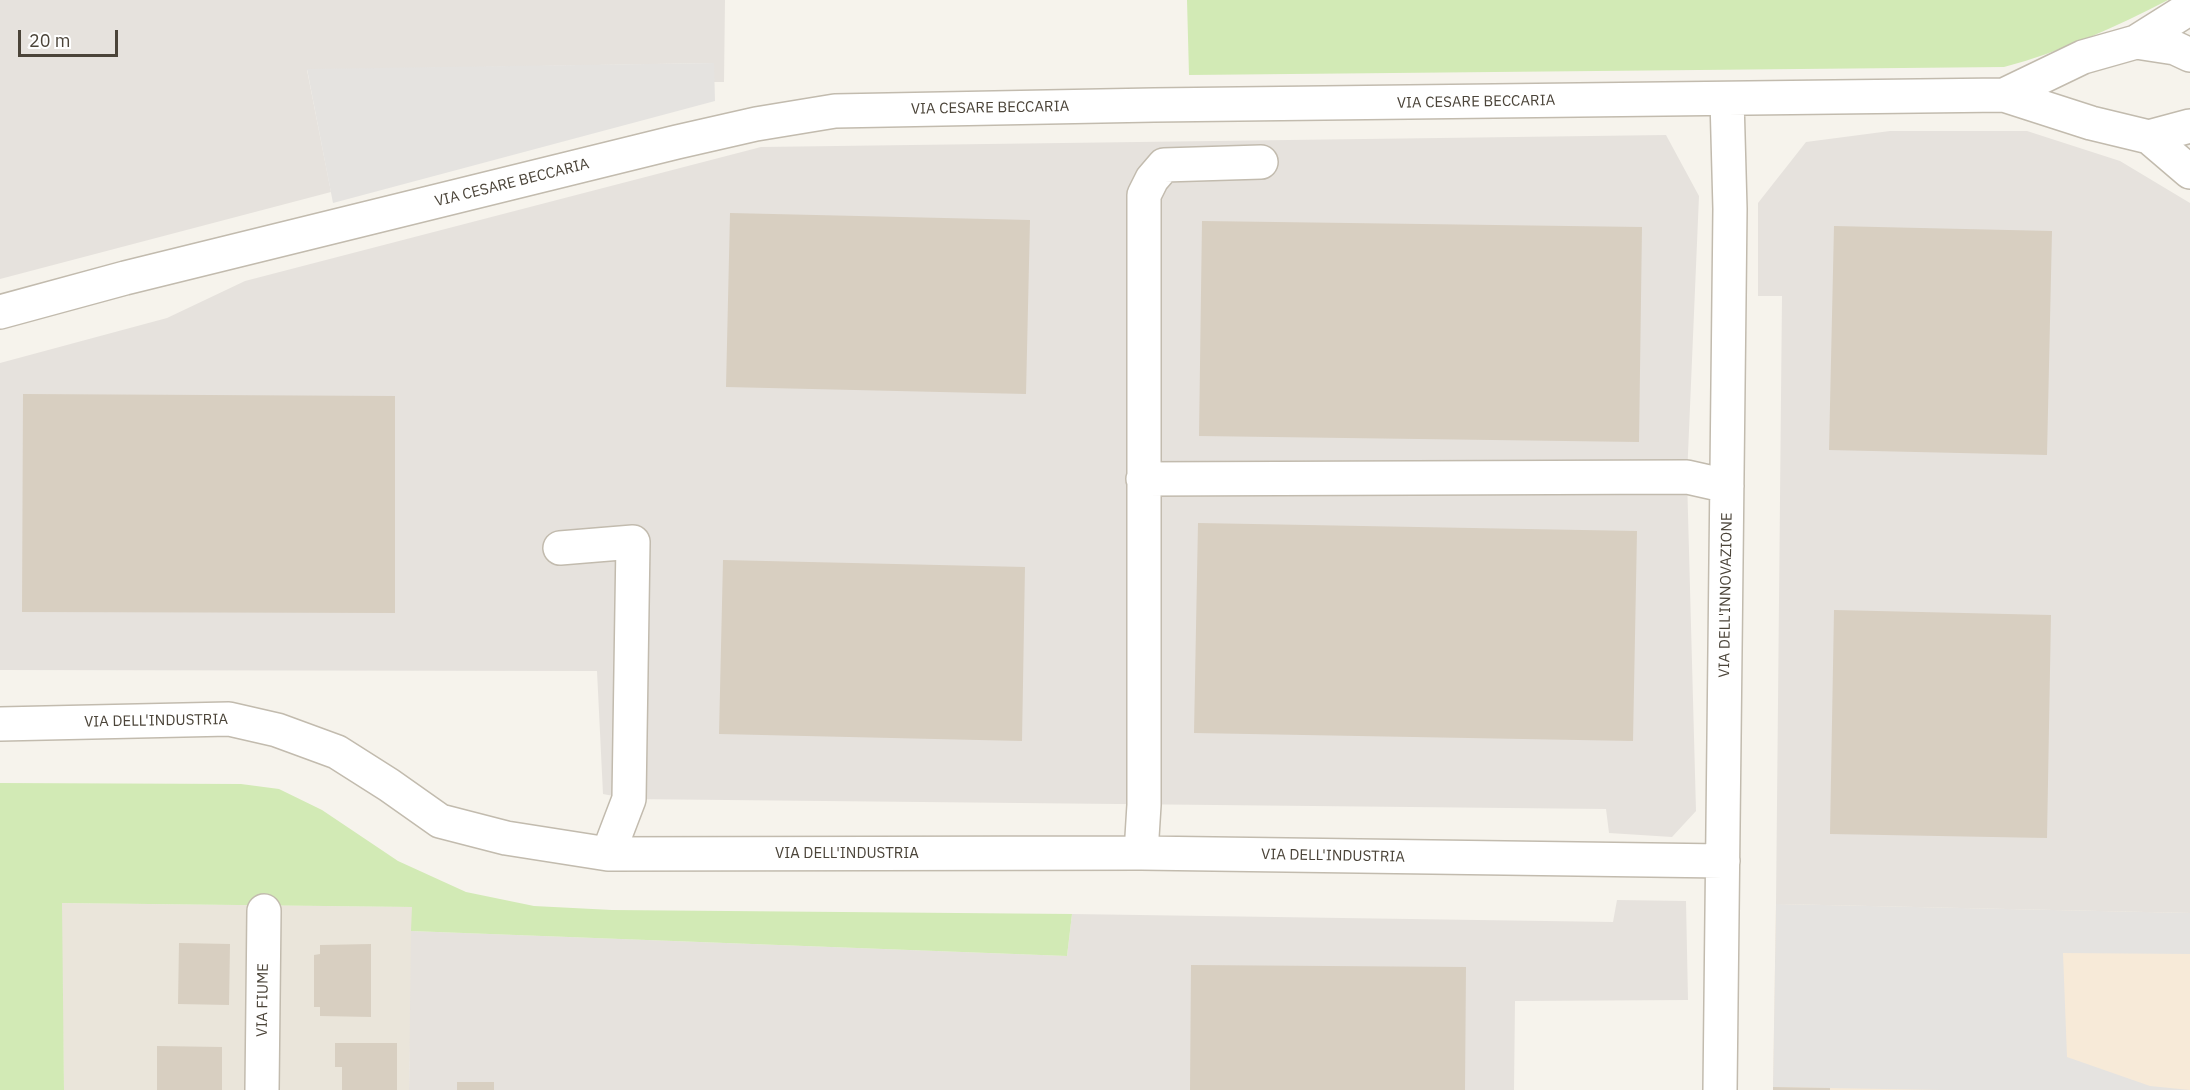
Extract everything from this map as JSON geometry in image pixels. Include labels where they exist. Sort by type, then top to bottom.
[{"type":"street","points":[[2004,95],[2083,57],[2136,42],[2190,8]]},
{"type":"street","points":[[2136,42],[2175,48],[2190,55]]},
{"type":"street","points":[[2004,95],[2091,123],[2149,137],[2190,172]]},
{"type":"street","name":"VIA CESARE BECCARIA","points":[[0,312],[125,278],[677,142],[756,124],[835,111],[2004,95]]},
{"type":"street","name":"VIA DELL'INNOVAZIONE","points":[[1720,1090],[1730,209],[1727,99]]},
{"type":"street","points":[[2149,137],[2190,126]]},
{"type":"street","points":[[1141,853],[1144,805],[1144,195],[1152,179],[1164,165],[1261,162]]},
{"type":"street","points":[[1143,479],[1687,477],[1727,486]]},
{"type":"street","points":[[560,548],[633,542],[629,799],[608,854]]},
{"type":"street","name":"VIA DELL'INDUSTRIA","points":[[0,724],[229,719],[277,730],[338,752],[440,821],[506,838],[608,854],[1141,853],[1723,861]]},
{"type":"street","name":"VIA FIUME","points":[[262,1090],[264,911]]},
{"type":"shaded area","points":[[0,0],[725,0],[724,82],[714,82],[714,63],[307,70],[331,192],[0,279]]},
{"type":"shaded area","points":[[714,63],[715,101],[333,203],[307,69]]},
{"type":"shaded area","points":[[1890,131],[2027,131],[2120,161],[2190,203],[2190,913],[1776,904],[1782,296],[1758,296],[1758,203],[1806,142]]},
{"type":"shaded area","points":[[1666,135],[1699,196],[1687,477],[1696,811],[1672,837],[1609,833],[1606,809],[629,799],[603,794],[597,671],[0,670],[0,363],[167,318],[245,281],[761,147]]},
{"type":"shaded area","points":[[1617,900],[1686,901],[1688,1000],[1515,1001],[1514,1090],[409,1090],[411,931],[1067,956],[1072,914],[1613,922]]},
{"type":"shaded area","points":[[61,903],[413,907],[409,1090],[64,1090]]},
{"type":"shaded area","points":[[1776,904],[2190,913],[2190,1090],[1773,1090]]},
{"type":"shaded area","points":[[1776,904],[2190,913],[2190,954],[2063,953],[2067,1057],[2150,1086],[2190,1090],[1773,1087]]},
{"type":"green space","points":[[1187,0],[2168,0],[2088,38],[2004,67],[1189,75]]},
{"type":"green space","points":[[0,783],[241,784],[279,789],[322,810],[398,861],[466,892],[534,906],[612,910],[1072,914],[1067,956],[411,931],[412,907],[62,903],[64,1090],[0,1090]]},
{"type":"building","points":[[730,213],[1030,220],[1026,394],[726,387]]},
{"type":"building","points":[[1202,221],[1642,227],[1639,442],[1199,436]]},
{"type":"building","points":[[1834,226],[2052,231],[2047,455],[1829,450]]},
{"type":"building","points":[[23,394],[395,396],[395,613],[22,612]]},
{"type":"building","points":[[1198,523],[1637,531],[1633,741],[1194,733]]},
{"type":"building","points":[[723,560],[1025,567],[1022,741],[719,734]]},
{"type":"building","points":[[1834,610],[2051,615],[2047,838],[1830,834]]},
{"type":"building","points":[[179,943],[230,944],[229,1005],[178,1004]]},
{"type":"building","points":[[371,944],[371,1017],[320,1016],[320,1007],[314,1007],[314,955],[320,954],[320,945]]},
{"type":"building","points":[[1191,965],[1466,967],[1465,1090],[1190,1090]]},
{"type":"building","points":[[335,1043],[397,1043],[397,1090],[342,1090],[342,1067],[335,1067]]},
{"type":"building","points":[[157,1046],[222,1047],[222,1090],[157,1090]]},
{"type":"building","points":[[457,1082],[494,1082],[494,1090],[457,1090]]},
{"type":"building","points":[[1773,1087],[1830,1088],[1830,1090],[1773,1090]]}]
